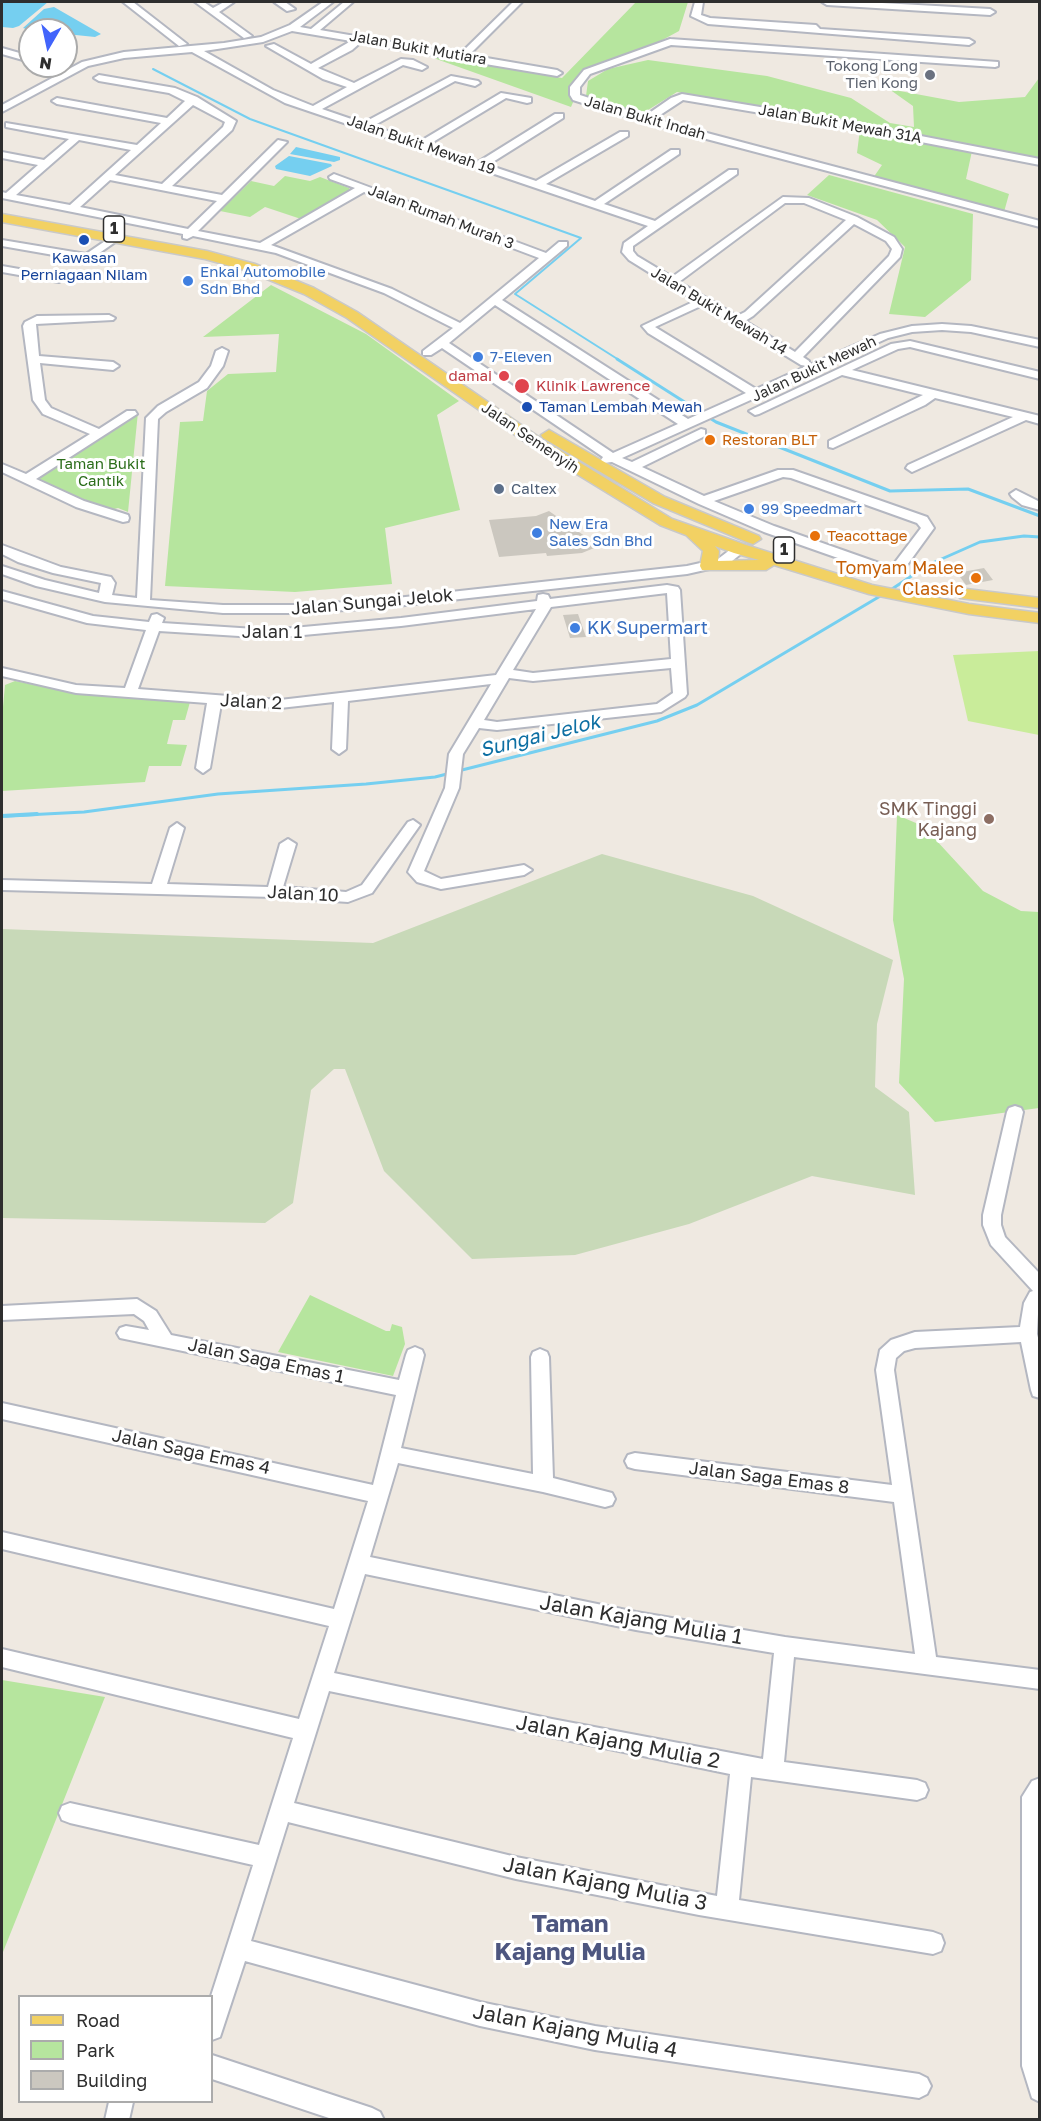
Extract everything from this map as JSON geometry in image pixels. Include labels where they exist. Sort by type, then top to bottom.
[{"type":"main road","name":"Jalan Semenyih","points":[[4,200],[186,237],[304,277],[341,296],[510,410],[606,461],[688,522],[740,549],[806,570],[927,594],[1018,616],[1040,618]]},
{"type":"main road","name":"Jalan Semenyih","points":[[2,218],[229,261],[261,271],[309,291],[352,315],[537,443],[658,518],[688,522],[775,547],[852,572],[874,584]]},
{"type":"main road","points":[[537,443],[581,464],[606,461]]},
{"type":"main road","points":[[606,461],[597,473],[607,487]]},
{"type":"main road","points":[[688,522],[711,551],[708,566],[755,564],[806,570]]},
{"type":"main road","points":[[740,549],[761,549],[833,570],[852,572]]},
{"type":"main road","name":"Jalan Semenyih","points":[[927,594],[1040,603]]},
{"type":"main road","points":[[1018,616],[1025,609],[1040,609]]},
{"type":"street","points":[[132,4],[149,2]]},
{"type":"street","points":[[199,2],[214,10],[247,36]]},
{"type":"street","points":[[214,10],[230,2]]},
{"type":"street","points":[[279,2],[290,9]]},
{"type":"street","points":[[78,64],[120,51],[247,36],[280,25],[313,2]]},
{"type":"street","points":[[78,65],[124,56],[263,39],[292,28],[328,2]]},
{"type":"street","points":[[315,30],[349,2]]},
{"type":"street","points":[[463,56],[518,2]]},
{"type":"street","points":[[699,2],[696,16],[699,19],[817,19],[969,42]]},
{"type":"street","points":[[827,2],[990,12]]},
{"type":"street","points":[[132,4],[182,44]]},
{"type":"street","points":[[812,51],[817,19]]},
{"type":"street","name":"Jalan Bukit Mutiara","points":[[280,25],[557,73]]},
{"type":"street","points":[[310,69],[349,48],[360,38]]},
{"type":"street","name":"Jalan Bukit Indah","points":[[995,64],[670,42],[642,54],[599,66],[587,72],[575,87],[577,99],[646,120],[1040,225]]},
{"type":"street","points":[[271,46],[326,77],[355,87]]},
{"type":"street","name":"Jalan Bukit Mewah 19","points":[[194,49],[270,92],[314,109],[655,225]]},
{"type":"street","points":[[2,51],[18,59]]},
{"type":"street","points":[[2,61],[18,63]]},
{"type":"street","points":[[314,109],[401,62],[410,62],[422,67]]},
{"type":"street","points":[[2,99],[44,78]]},
{"type":"street","points":[[2,109],[49,78]]},
{"type":"street","points":[[99,78],[172,90],[193,99],[231,121],[232,124],[165,187]]},
{"type":"street","points":[[365,126],[454,78],[475,83]]},
{"type":"street","points":[[421,145],[505,95],[527,100]]},
{"type":"street","name":"Jalan Bukit Mewah 31A","points":[[646,120],[682,97],[838,123],[1040,162]]},
{"type":"street","points":[[72,209],[193,99]]},
{"type":"street","points":[[57,101],[169,121]]},
{"type":"street","points":[[480,165],[559,116]]},
{"type":"street","points":[[10,125],[139,148]]},
{"type":"street","points":[[537,184],[624,134]]},
{"type":"street","points":[[4,200],[77,137]]},
{"type":"street","points":[[186,237],[282,142]]},
{"type":"street","points":[[596,205],[675,152]]},
{"type":"street","points":[[2,155],[46,163]]},
{"type":"street","points":[[655,225],[733,172]]},
{"type":"street","points":[[108,177],[225,199]]},
{"type":"street","name":"Jalan Rumah Murah 3","points":[[334,177],[547,257]]},
{"type":"street","points":[[261,246],[363,188]]},
{"type":"street","points":[[4,200],[72,209],[186,237],[279,250],[378,287],[461,328]]},
{"type":"street","points":[[673,281],[783,200],[805,200],[853,219],[890,239],[897,249],[894,257],[796,357]]},
{"type":"street","points":[[737,321],[750,314],[853,219]]},
{"type":"street","name":"Jalan Bukit Mewah 14","points":[[655,225],[628,245],[627,252],[633,258],[814,368]]},
{"type":"street","points":[[2,243],[87,258],[114,238]]},
{"type":"street","points":[[427,352],[461,328],[563,244]]},
{"type":"street","points":[[2,269],[59,279],[42,287]]},
{"type":"street","points":[[494,300],[696,426],[632,467]]},
{"type":"street","points":[[703,301],[648,326],[652,331],[757,395]]},
{"type":"street","points":[[100,434],[47,411],[39,400],[29,326],[31,322],[38,319],[109,318]]},
{"type":"street","name":"Jalan Bukit Mewah","points":[[606,461],[696,426],[718,411],[885,336],[912,329],[942,327],[971,329],[1040,344]]},
{"type":"street","points":[[442,343],[606,461],[632,467],[703,501],[769,529],[877,567],[897,569],[928,528],[922,520],[782,472],[703,501]]},
{"type":"street","points":[[755,411],[895,346],[910,344],[1040,376]]},
{"type":"street","points":[[142,603],[152,418],[162,409],[203,385],[217,366],[222,351]]},
{"type":"street","points":[[34,359],[113,366]]},
{"type":"street","points":[[840,371],[1040,420]]},
{"type":"street","points":[[789,381],[801,388]]},
{"type":"street","points":[[833,444],[921,402],[932,394]]},
{"type":"street","points":[[26,480],[132,414]]},
{"type":"street","points":[[912,468],[1025,416]]},
{"type":"street","points":[[2,468],[80,504],[123,518]]},
{"type":"street","points":[[1016,494],[1026,502],[1040,506]]},
{"type":"street","points":[[2,549],[23,560],[106,580],[108,583],[105,598]]},
{"type":"street","name":"Jalan Sungai Jelok","points":[[2,570],[40,584],[105,598],[142,603],[223,609],[296,609],[378,604],[665,572],[708,566],[728,559],[740,549]]},
{"type":"street","points":[[524,870],[441,884],[422,878],[416,872],[452,788],[456,754],[545,606],[540,586]]},
{"type":"street","name":"Jalan 1","points":[[2,596],[92,620],[154,627],[271,634],[299,633],[673,590],[678,663]]},
{"type":"street","points":[[130,693],[162,605]]},
{"type":"street","points":[[474,723],[496,726],[661,708],[680,694],[678,663]]},
{"type":"street","name":"Jalan 2","points":[[2,672],[76,689],[280,704],[503,676],[533,677],[678,663]]},
{"type":"street","points":[[339,749],[341,698]]},
{"type":"street","points":[[203,768],[215,700]]},
{"type":"street","name":"Jalan 10","points":[[2,885],[274,892],[348,897],[367,889],[413,825]]},
{"type":"street","points":[[158,889],[177,828]]},
{"type":"street","points":[[274,892],[288,844]]},
{"type":"street","points":[[1015,1112],[992,1215],[992,1225],[997,1240],[1037,1301],[1028,1334],[1040,1390]]},
{"type":"street","points":[[2,1314],[137,1306],[150,1316],[165,1340]]},
{"type":"street","name":"Jalan Saga Emas 1","points":[[126,1333],[405,1389]]},
{"type":"street","points":[[927,1664],[885,1370],[887,1354],[897,1345],[928,1339],[990,1338],[1028,1334]]},
{"type":"street","points":[[213,2026],[264,1857],[380,1495],[392,1455],[405,1389],[415,1355]]},
{"type":"street","points":[[540,1357],[543,1484]]},
{"type":"street","name":"Jalan Saga Emas 4","points":[[2,1411],[380,1495]]},
{"type":"street","points":[[392,1455],[543,1484],[605,1499]]},
{"type":"street","name":"Jalan Saga Emas 8","points":[[635,1461],[904,1495]]},
{"type":"street","points":[[2,1540],[339,1619]]},
{"type":"street","name":"Jalan Kajang Mulia 1","points":[[357,1563],[579,1610],[785,1646],[1040,1680]]},
{"type":"street","points":[[772,1771],[785,1646]]},
{"type":"street","points":[[2,1658],[306,1731]]},
{"type":"street","name":"Jalan Kajang Mulia 2","points":[[322,1680],[552,1729],[742,1766],[917,1790]]},
{"type":"street","points":[[727,1908],[742,1766]]},
{"type":"street","points":[[1040,1788],[1033,1797],[1034,2066],[1040,2090]]},
{"type":"street","name":"Jalan Kajang Mulia 3","points":[[280,1810],[516,1868],[727,1908],[933,1942]]},
{"type":"street","points":[[70,1814],[264,1857]]},
{"type":"street","name":"Jalan Kajang Mulia 4","points":[[237,1948],[480,2014],[595,2038],[919,2086]]},
{"type":"street","points":[[213,2067],[372,2120]]},
{"type":"street","points":[[117,2120],[121,2103]]},
{"type":"green space","points":[[636,2],[688,2],[679,31],[642,51],[584,69],[570,86],[574,100],[571,107],[411,50],[562,78]]},
{"type":"green space","points":[[648,60],[767,76],[851,98],[890,123],[914,127],[913,106],[889,89],[959,102],[1025,97],[1039,78],[1039,159],[677,92],[640,115],[586,96],[588,81],[608,69]]},
{"type":"green space","points":[[860,129],[972,151],[966,179],[1009,194],[1004,212],[873,178],[882,165],[857,153]]},
{"type":"green space","points":[[829,175],[973,214],[971,280],[925,317],[889,314],[905,247],[877,220],[807,195]]},
{"type":"green space","points":[[285,176],[310,181],[320,177],[349,188],[351,191],[301,219],[265,207],[250,217],[220,211],[251,181],[274,186]]},
{"type":"green space","points":[[271,285],[366,334],[459,401],[437,415],[460,510],[385,528],[392,584],[295,592],[165,586],[180,422],[203,421],[207,391],[228,374],[276,372],[279,334],[203,337]]},
{"type":"green space","name":"Taman Bukit Cantik","points":[[138,412],[128,512],[118,508],[111,510],[33,479]]},
{"type":"green space","points":[[1039,651],[1039,735],[968,721],[953,655]]},
{"type":"green space","points":[[15,681],[76,693],[190,702],[185,720],[173,720],[167,744],[187,745],[181,766],[149,766],[145,782],[2,791],[2,718],[5,685]]},
{"type":"green space","points":[[897,815],[923,826],[983,891],[1021,911],[1039,912],[1039,1108],[935,1122],[899,1083],[904,979],[893,920]]},
{"type":"green space","points":[[602,854],[753,896],[893,960],[877,1024],[875,1087],[909,1112],[915,1195],[812,1176],[689,1224],[575,1255],[472,1259],[384,1171],[345,1069],[334,1069],[311,1090],[293,1203],[265,1223],[2,1218],[2,929],[373,943]]},
{"type":"green space","points":[[310,1295],[386,1331],[390,1331],[392,1324],[402,1327],[405,1344],[393,1376],[278,1352]]},
{"type":"green space","points":[[2,1680],[105,1697],[3,1952],[2,1951]]},
{"type":"water","points":[[2,2],[48,2],[29,18],[18,18],[18,26],[2,27]]},
{"type":"water","points":[[54,7],[73,18],[34,18],[44,9]]},
{"type":"water","points":[[78,21],[101,34],[95,37],[78,35]]},
{"type":"water","points":[[296,147],[340,157],[340,160],[334,162],[290,154]]},
{"type":"water","points":[[289,156],[332,166],[310,176],[276,169],[275,166]]},
{"type":"building","name":"New Era Sales Sdn Bhd","points":[[549,511],[599,546],[582,553],[499,557],[489,520],[536,516]]},
{"type":"building","name":"Tomyam Malee Classic","points":[[984,568],[993,580],[966,585],[957,573]]},
{"type":"building","name":"KK Supermart","points":[[578,614],[586,637],[570,638],[563,615]]},
{"type":"waterway","points":[[153,69],[250,119],[581,238],[515,294],[619,360]]},
{"type":"waterway","points":[[617,359],[716,422],[890,491],[968,489],[1040,516]]},
{"type":"waterway","name":"Sungai Jelok","points":[[889,591],[928,565],[980,542],[1024,536],[1040,537]]},
{"type":"waterway","name":"Sungai Jelok","points":[[458,771],[657,721],[697,705],[882,595]]},
{"type":"waterway","name":"Sungai Jelok","points":[[6,816],[84,812],[218,794],[366,784],[435,777],[451,773]]},
{"type":"waterway","name":"Sungai Jelok","points":[[2,816],[37,814]]},
{"type":"place","name":"Tokong Long Tien Kong","points":[[930,75]]},
{"type":"place","name":"Kawasan Perniagaan Nilam","points":[[84,240]]},
{"type":"place","name":"Enkai Automobile Sdn Bhd","points":[[188,281]]},
{"type":"place","name":"7-Eleven","points":[[478,357]]},
{"type":"place","name":"damai","points":[[504,376]]},
{"type":"place","name":"Klinik Lawrence","points":[[522,386]]},
{"type":"place","name":"Taman Lembah Mewah","points":[[527,407]]},
{"type":"place","name":"Restoran BLT","points":[[710,440]]},
{"type":"place","name":"Caltex","points":[[499,489]]},
{"type":"place","name":"99 Speedmart","points":[[749,509]]},
{"type":"place","name":"New Era Sales Sdn Bhd","points":[[537,533]]},
{"type":"place","name":"Teacottage","points":[[815,536]]},
{"type":"place","name":"Tomyam Malee Classic","points":[[976,578]]},
{"type":"place","name":"KK Supermart","points":[[575,628]]},
{"type":"place","name":"SMK Tinggi Kajang","points":[[989,819]]},
{"type":"district","name":"Taman Kajang Mulia","points":[[570,1938]]}]
